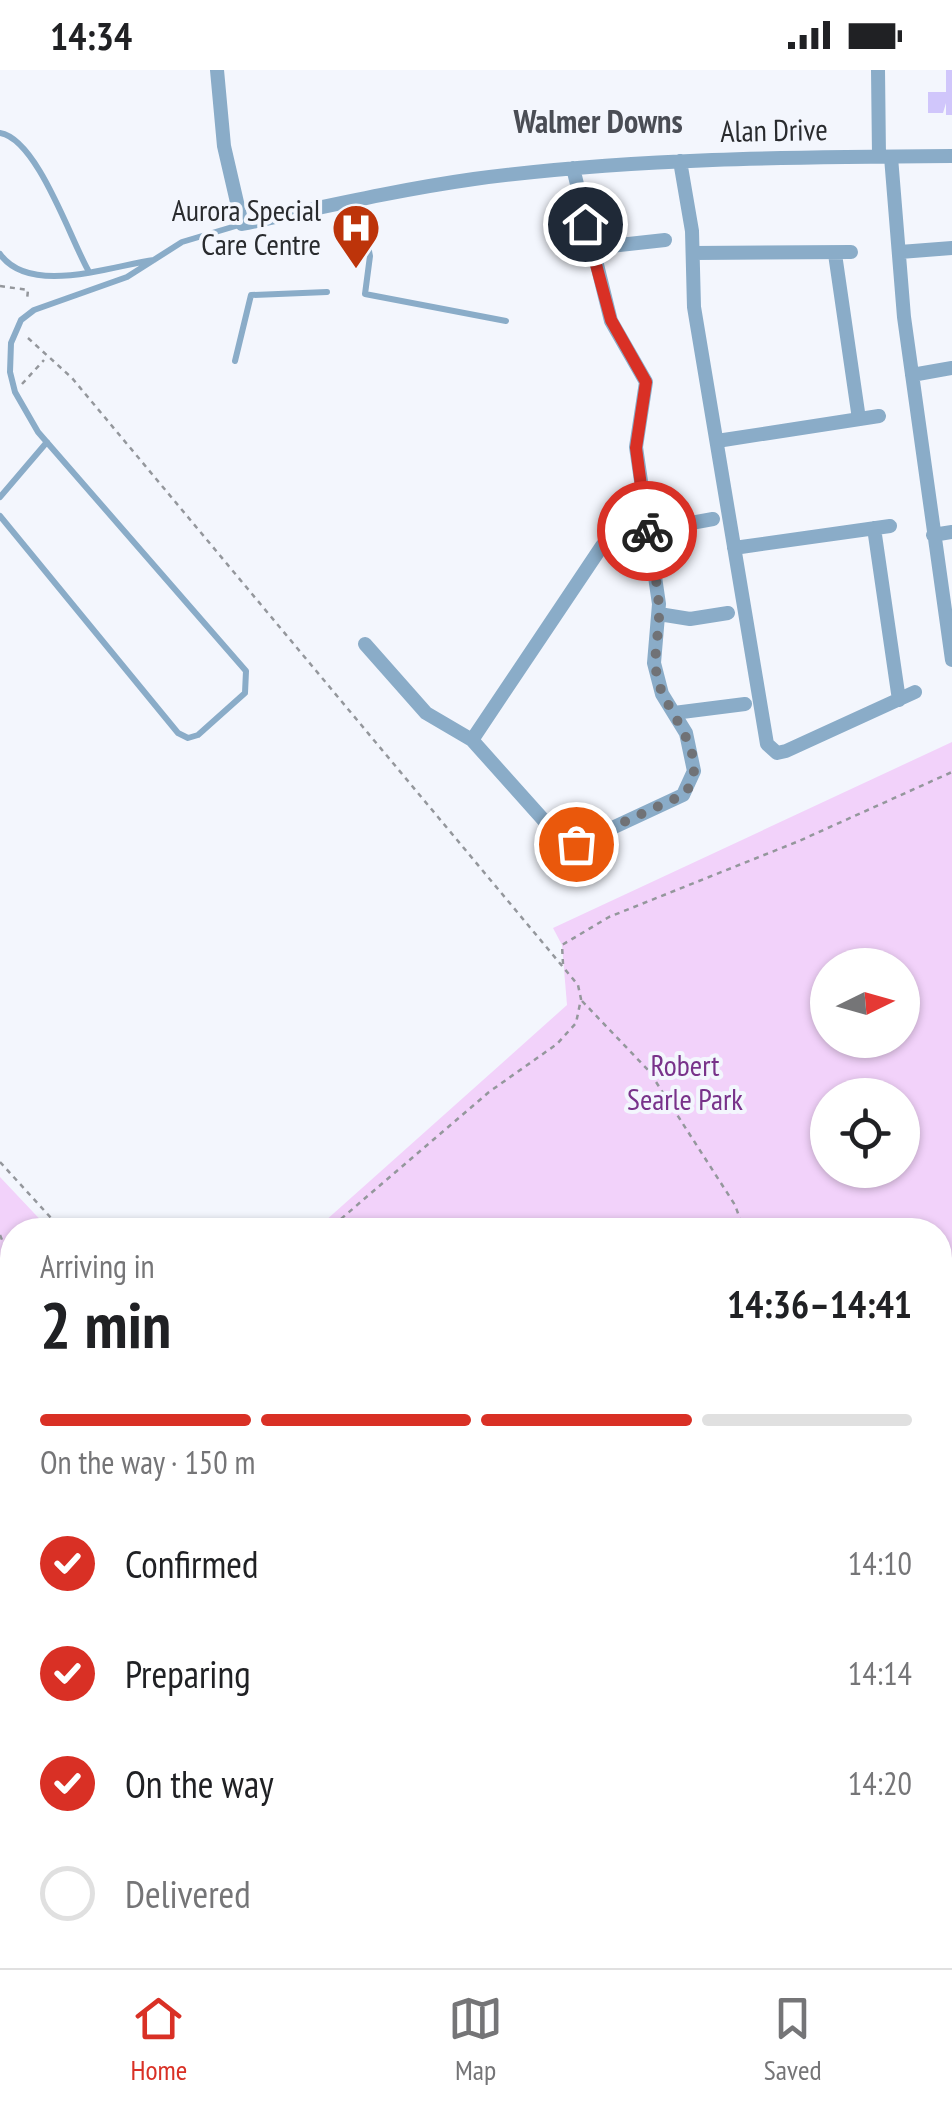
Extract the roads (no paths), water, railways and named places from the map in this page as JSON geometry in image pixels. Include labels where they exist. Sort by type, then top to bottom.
[{"type":"street","points":[[217,70],[224,146],[242,224]]},
{"type":"street","points":[[878,70],[912,375],[952,660]]},
{"type":"street","name":"Alan Drive","points":[[242,224],[472,180],[574,168],[680,161],[952,156]]},
{"type":"street","points":[[680,161],[693,253],[694,307],[770,748],[786,752],[915,692]]},
{"type":"street","points":[[364,644],[420,708],[472,740],[556,838],[576,844],[688,790],[694,770],[686,733],[655,671],[660,614],[636,448],[646,382],[611,320],[574,168]]},
{"type":"street","points":[[592,248],[665,240]]},
{"type":"street","points":[[900,252],[952,248]]},
{"type":"street","points":[[693,253],[851,252]]},
{"type":"street","points":[[835,254],[860,419]]},
{"type":"street","points":[[912,375],[952,368]]},
{"type":"street","points":[[717,441],[879,416]]},
{"type":"street","points":[[472,740],[602,546],[647,530],[712,519]]},
{"type":"street","points":[[734,548],[890,526]]},
{"type":"street","points":[[874,528],[899,700]]},
{"type":"street","points":[[933,535],[952,532]]},
{"type":"street","points":[[660,614],[690,618],[728,613]]},
{"type":"street","points":[[674,713],[745,704]]},
{"type":"lane","points":[[0,133],[14,138],[37,168],[88,270]]},
{"type":"lane","points":[[359,200],[370,256],[365,294],[506,322]]},
{"type":"lane","points":[[0,516],[178,734],[198,735],[247,690],[246,671],[47,442],[22,405],[10,372],[13,334],[27,314],[106,286],[182,242],[242,224]]},
{"type":"lane","points":[[0,254],[14,270],[28,274],[155,260]]},
{"type":"lane","points":[[235,361],[246,302],[252,295],[327,292]]},
{"type":"lane","points":[[0,497],[47,442]]},
{"type":"place","name":"Aurora Special Care Centre","points":[[356,270]]},
{"type":"district","name":"Walmer Downs","points":[[598,122]]},
{"type":"park label","name":"Robert Searle Park","points":[[685,1083]]}]
